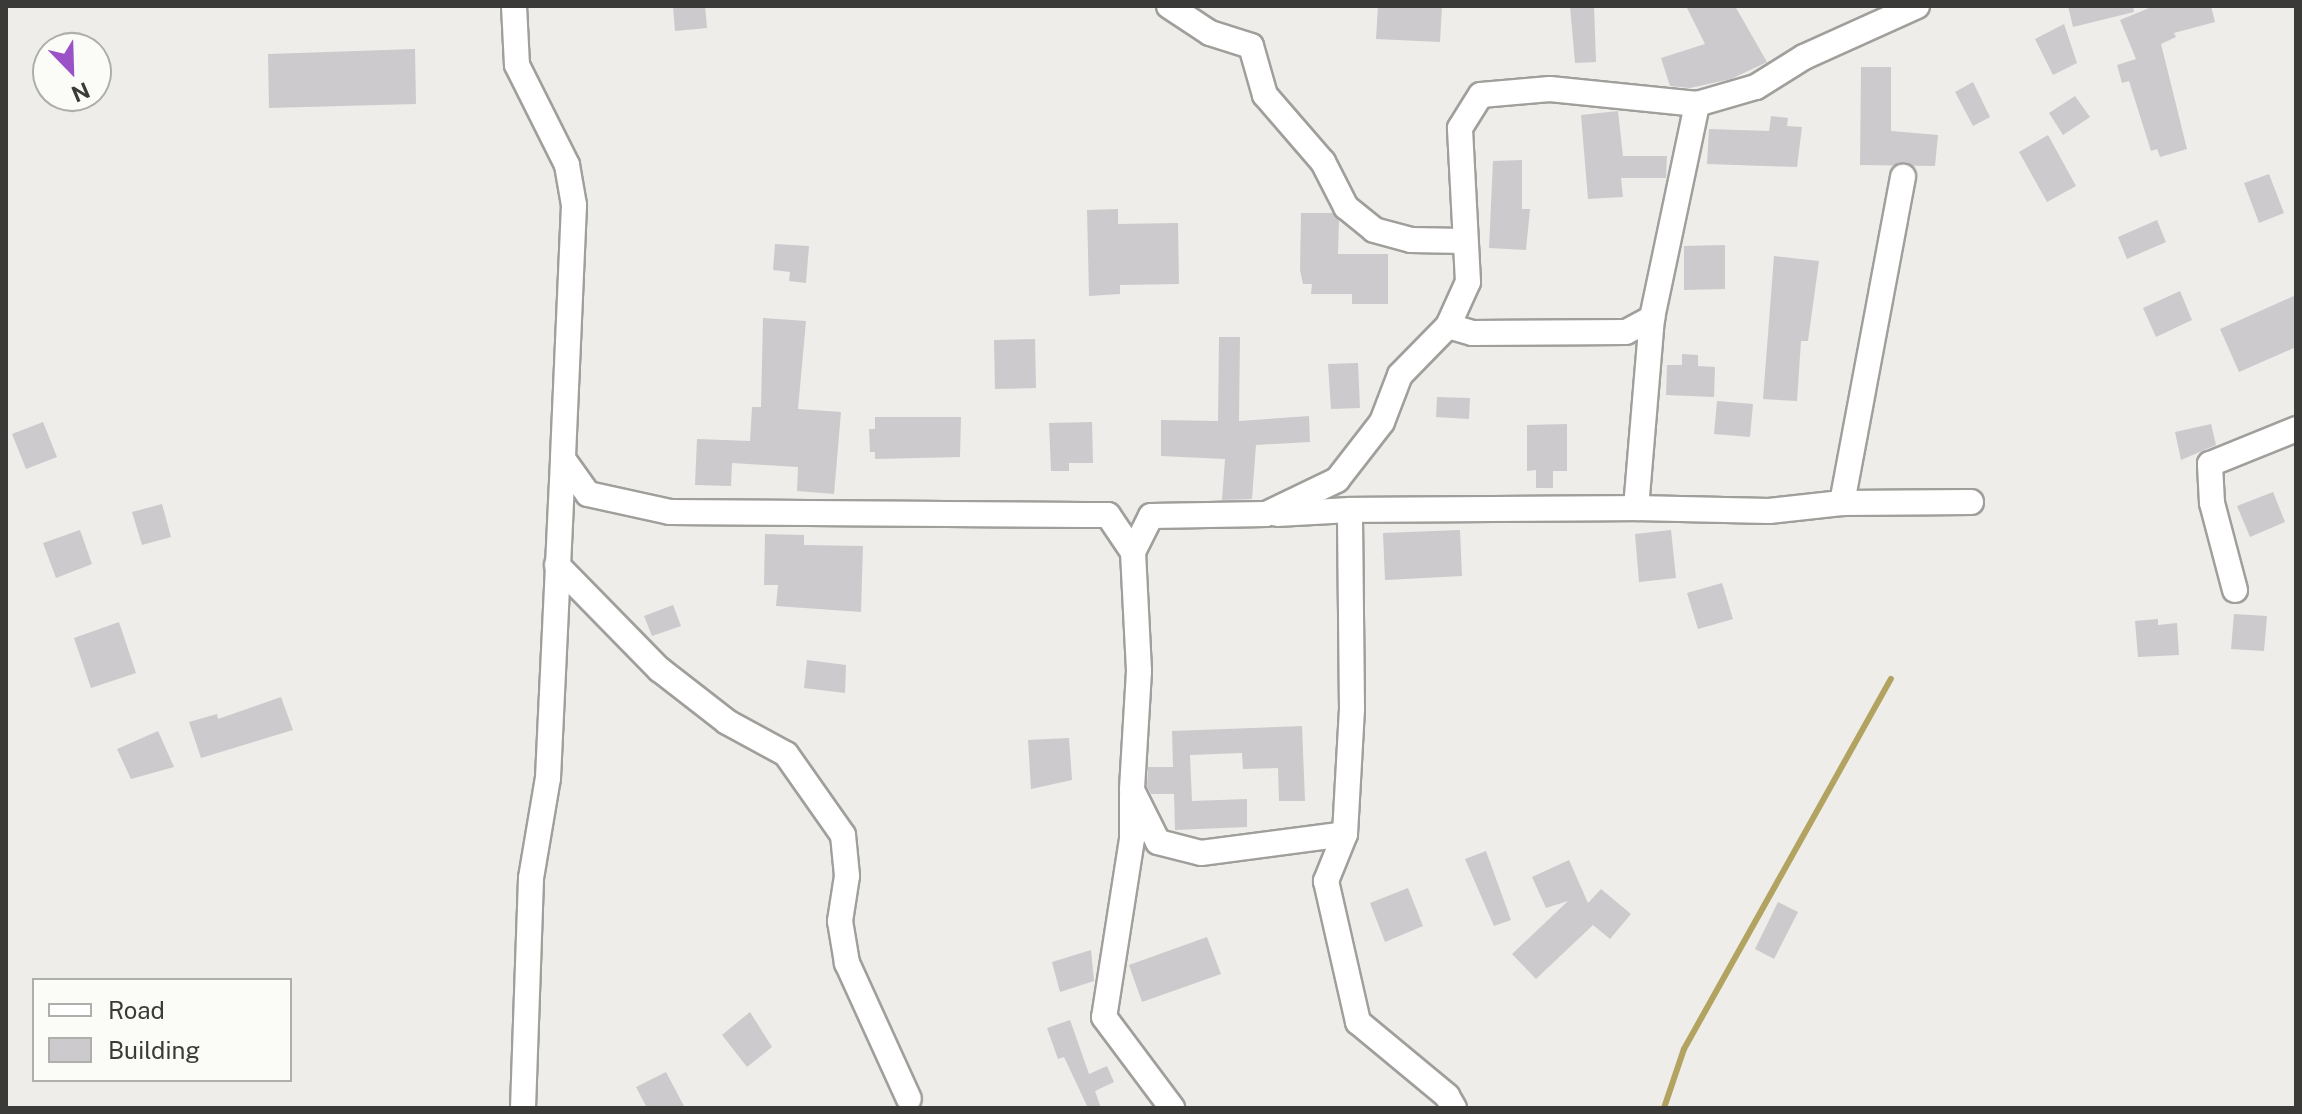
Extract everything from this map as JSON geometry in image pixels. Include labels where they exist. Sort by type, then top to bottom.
[{"type":"street","points":[[514,6],[517,65],[567,165],[574,205],[548,778],[531,878],[523,1108]]},
{"type":"street","points":[[1169,6],[1210,33],[1251,46],[1265,95],[1323,162],[1346,207],[1374,230],[1411,240],[1464,241]]},
{"type":"street","points":[[1266,514],[1337,480],[1382,422],[1400,375],[1448,326],[1468,282],[1460,128],[1481,95],[1550,89],[1697,104],[1756,87],[1804,57],[1917,6]]},
{"type":"street","points":[[1636,508],[1652,318],[1697,104]]},
{"type":"street","points":[[1842,503],[1903,177]]},
{"type":"street","points":[[1448,326],[1472,333],[1626,332],[1652,318]]},
{"type":"street","points":[[2235,590],[2212,503],[2210,464],[2296,429]]},
{"type":"street","points":[[563,459],[588,494],[670,512],[1108,515],[1133,552]]},
{"type":"street","points":[[1172,1108],[1104,1017],[1132,839],[1139,671],[1133,552],[1151,516],[1350,510],[1636,508],[1769,511],[1842,503],[1971,502]]},
{"type":"street","points":[[1350,510],[1352,709],[1345,834],[1326,881],[1358,1022],[1447,1096],[1454,1108]]},
{"type":"street","points":[[557,565],[659,669],[727,722],[786,754],[843,835],[847,876],[840,921],[847,963],[909,1099]]},
{"type":"street","points":[[1132,790],[1158,842],[1201,853],[1345,834]]},
{"type":"building","points":[[673,6],[705,6],[707,28],[675,31]]},
{"type":"building","points":[[1378,6],[1442,6],[1440,42],[1376,39]]},
{"type":"building","points":[[1570,6],[1594,6],[1596,62],[1575,63]]},
{"type":"building","points":[[1686,6],[1735,6],[1767,62],[1731,79],[1690,88],[1670,86],[1661,58],[1705,44]]},
{"type":"building","points":[[2068,6],[2133,6],[2134,12],[2073,27]]},
{"type":"building","points":[[2154,6],[2211,6],[2215,22],[2174,33],[2176,37],[2161,44],[2187,149],[2160,157],[2157,149],[2151,151],[2129,81],[2122,83],[2117,65],[2136,59],[2120,20]]},
{"type":"building","points":[[2064,24],[2077,63],[2053,75],[2035,39]]},
{"type":"building","points":[[415,49],[416,104],[269,108],[268,54]]},
{"type":"building","points":[[1861,67],[1891,67],[1891,131],[1938,135],[1935,166],[1860,165]]},
{"type":"building","points":[[1973,82],[1990,117],[1973,126],[1955,92]]},
{"type":"building","points":[[2075,96],[2090,117],[2063,135],[2049,113]]},
{"type":"building","points":[[1618,111],[1623,156],[1667,156],[1666,178],[1621,178],[1623,197],[1588,199],[1581,115]]},
{"type":"building","points":[[1771,116],[1788,118],[1787,126],[1802,127],[1797,167],[1707,164],[1709,129],[1769,131]]},
{"type":"building","points":[[2048,135],[2076,186],[2047,202],[2019,152]]},
{"type":"building","points":[[1522,160],[1522,209],[1530,209],[1526,250],[1489,248],[1493,161]]},
{"type":"building","points":[[2269,174],[2284,213],[2259,223],[2244,183]]},
{"type":"building","points":[[1118,209],[1118,224],[1178,223],[1179,284],[1120,285],[1120,294],[1089,296],[1087,210]]},
{"type":"building","points":[[1301,213],[1332,213],[1339,221],[1338,254],[1388,254],[1388,304],[1352,304],[1352,294],[1311,294],[1312,284],[1303,284],[1300,270]]},
{"type":"building","points":[[2157,220],[2166,242],[2127,259],[2118,237]]},
{"type":"building","points":[[775,244],[809,246],[806,283],[789,281],[790,272],[773,270]]},
{"type":"building","points":[[1725,245],[1725,289],[1684,290],[1684,246]]},
{"type":"building","points":[[1774,256],[1819,261],[1808,341],[1801,341],[1797,401],[1763,399]]},
{"type":"building","points":[[2180,291],[2192,320],[2156,337],[2143,308]]},
{"type":"building","points":[[2296,295],[2296,347],[2239,372],[2220,329]]},
{"type":"building","points":[[763,318],[806,321],[798,409],[841,412],[834,494],[797,491],[798,467],[732,463],[731,486],[695,485],[697,439],[750,441],[752,407],[761,407]]},
{"type":"building","points":[[1219,337],[1240,337],[1239,421],[1309,416],[1310,442],[1256,445],[1252,499],[1222,500],[1225,459],[1161,456],[1161,420],[1218,421]]},
{"type":"building","points":[[1035,339],[1036,388],[995,389],[994,340]]},
{"type":"building","points":[[1682,354],[1698,355],[1698,366],[1715,367],[1714,397],[1666,395],[1667,365],[1682,365]]},
{"type":"building","points":[[1358,363],[1360,408],[1331,409],[1328,364]]},
{"type":"building","points":[[1437,397],[1470,398],[1469,419],[1436,417]]},
{"type":"building","points":[[1717,401],[1753,404],[1750,437],[1714,434]]},
{"type":"building","points":[[875,417],[961,417],[960,457],[875,459],[875,452],[870,452],[869,429],[875,429]]},
{"type":"building","points":[[43,422],[57,457],[26,469],[12,434]]},
{"type":"building","points":[[1092,422],[1093,463],[1069,463],[1069,471],[1051,471],[1049,423]]},
{"type":"building","points":[[1567,424],[1567,471],[1553,471],[1553,488],[1536,488],[1536,470],[1527,471],[1527,425]]},
{"type":"building","points":[[2211,424],[2216,445],[2181,460],[2175,432]]},
{"type":"building","points":[[2273,492],[2285,522],[2250,537],[2237,506]]},
{"type":"building","points":[[162,504],[171,537],[142,545],[132,512]]},
{"type":"building","points":[[80,530],[92,564],[56,578],[43,543]]},
{"type":"building","points":[[1460,530],[1462,576],[1385,580],[1383,533]]},
{"type":"building","points":[[1671,530],[1676,578],[1639,582],[1635,534]]},
{"type":"building","points":[[765,534],[804,535],[804,545],[863,546],[861,612],[776,606],[778,585],[764,585]]},
{"type":"building","points":[[1722,583],[1733,619],[1698,629],[1687,593]]},
{"type":"building","points":[[673,605],[681,626],[652,636],[644,616]]},
{"type":"building","points":[[2234,614],[2267,616],[2264,651],[2231,649]]},
{"type":"building","points":[[2158,619],[2158,625],[2177,623],[2179,655],[2138,657],[2135,621]]},
{"type":"building","points":[[119,622],[136,673],[91,688],[74,638]]},
{"type":"building","points":[[807,660],[846,665],[845,693],[804,688]]},
{"type":"building","points":[[281,697],[293,730],[201,758],[189,722],[217,714],[218,719]]},
{"type":"building","points":[[1302,726],[1305,801],[1279,801],[1278,768],[1243,769],[1242,753],[1190,755],[1192,801],[1247,799],[1247,827],[1175,830],[1174,794],[1151,794],[1147,787],[1148,767],[1173,767],[1172,731]]},
{"type":"building","points":[[158,731],[174,767],[131,779],[117,749]]},
{"type":"building","points":[[1069,738],[1072,780],[1031,789],[1028,740]]},
{"type":"building","points":[[1486,851],[1511,920],[1494,926],[1465,859]]},
{"type":"building","points":[[1569,860],[1588,903],[1601,889],[1631,914],[1610,939],[1593,925],[1536,979],[1512,954],[1568,901],[1546,908],[1532,877]]},
{"type":"building","points":[[1408,888],[1423,926],[1385,942],[1370,903]]},
{"type":"building","points":[[1778,902],[1798,912],[1774,959],[1755,949]]},
{"type":"building","points":[[1207,937],[1221,974],[1142,1002],[1129,965]]},
{"type":"building","points":[[1091,950],[1094,981],[1060,992],[1052,962]]},
{"type":"building","points":[[750,1012],[772,1047],[747,1067],[722,1035]]},
{"type":"building","points":[[1070,1020],[1089,1074],[1107,1066],[1114,1082],[1095,1091],[1101,1108],[1088,1108],[1064,1057],[1058,1059],[1047,1028]]},
{"type":"building","points":[[666,1072],[685,1108],[647,1108],[636,1087]]},
{"type":"waterway","points":[[1664,1108],[1684,1049],[1891,679]]}]
